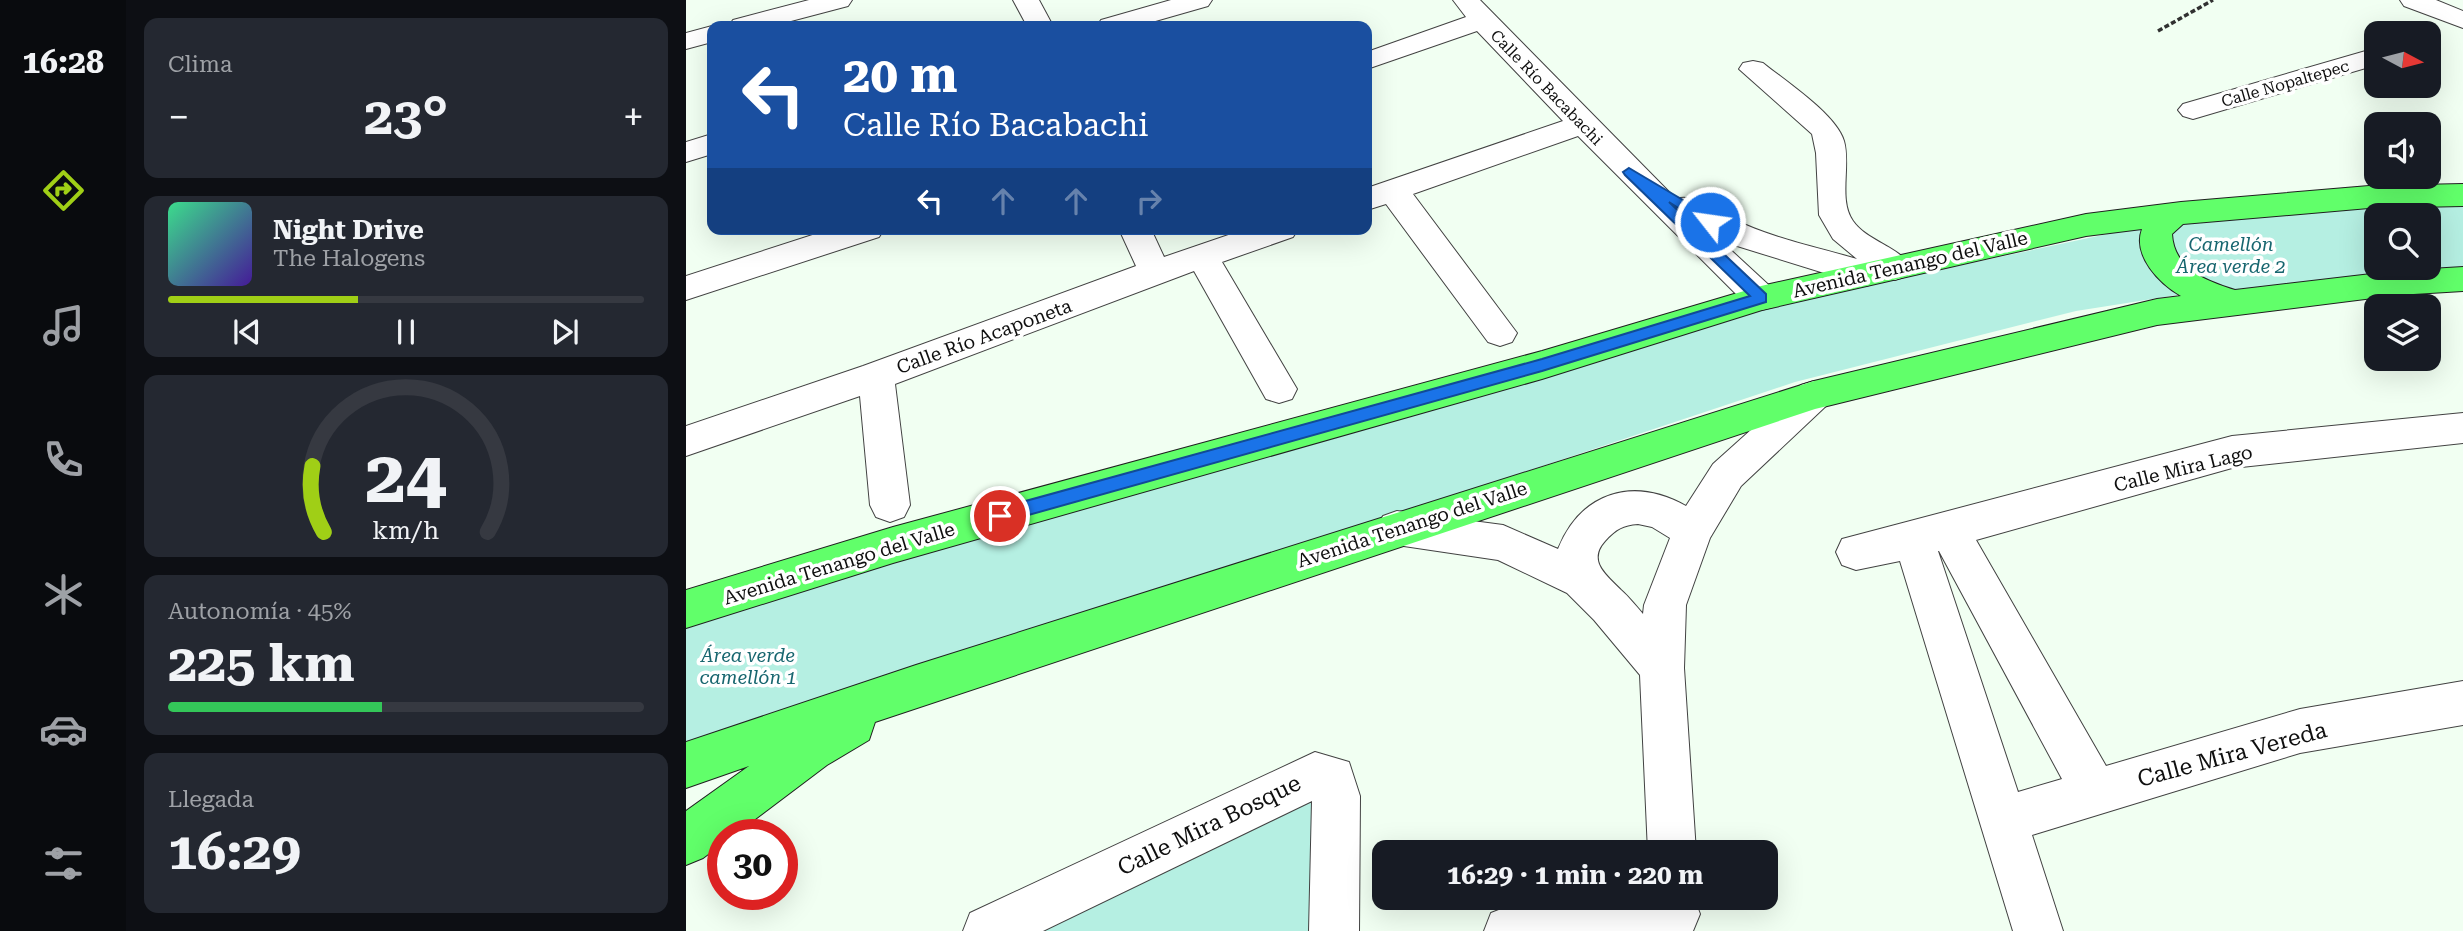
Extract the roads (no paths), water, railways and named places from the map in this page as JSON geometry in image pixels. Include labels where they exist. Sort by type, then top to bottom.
[{"type":"main road","name":"Avenida Tenango del Valle","points":[[686,609],[892,545],[1542,365],[1761,298],[2086,225],[2181,213],[2458,192]]},
{"type":"main road","points":[[2181,213],[2169,217],[2156,232],[2158,254],[2165,265],[2188,285],[2236,302]]},
{"type":"main road","name":"Avenida Tenango del Valle","points":[[686,765],[916,686],[1397,528],[1814,395],[2157,312],[2397,283],[2463,279]]},
{"type":"main road","points":[[686,841],[811,749],[916,686]]},
{"type":"street","points":[[761,21],[839,0]]},
{"type":"street","points":[[1026,0],[1037,21]]},
{"type":"street","points":[[1127,21],[1199,0]]},
{"type":"street","points":[[2413,0],[2463,20]]},
{"type":"street","points":[[1372,59],[1474,10]]},
{"type":"street","name":"Calle Río Bacabachi","points":[[1474,10],[1629,172],[1761,298]]},
{"type":"street","points":[[686,41],[707,35]]},
{"type":"street","name":"Calle Nopaltepec","points":[[2193,110],[2364,60]]},
{"type":"street","points":[[1753,69],[1825,130],[1831,141],[1833,209],[1838,224],[1880,271]]},
{"type":"street","points":[[1500,333],[1380,194],[1584,124]]},
{"type":"street","points":[[686,152],[707,146]]},
{"type":"street","name":"Calle Río Bacabachi","points":[[1629,172],[1662,194],[1733,233],[1880,271]]},
{"type":"street","points":[[686,288],[849,235]]},
{"type":"street","points":[[1138,235],[1155,272]]},
{"type":"street","name":"Calle Río Acaponeta","points":[[686,442],[876,376],[1155,272],[1266,235]]},
{"type":"street","points":[[1203,258],[1279,389]]},
{"type":"street","points":[[876,376],[890,505]]},
{"type":"street","points":[[1671,840],[1662,668],[1665,605],[1692,532],[1727,475],[1814,395]]},
{"type":"street","name":"Calle Mira Lago","points":[[1856,552],[1931,536],[2232,452],[2463,428]]},
{"type":"street","name":"Calle Mira Lago","points":[[2423,432],[2463,440]]},
{"type":"street","points":[[1582,580],[1577,559],[1582,540],[1593,525],[1608,513],[1629,507],[1657,509],[1676,518],[1692,532]]},
{"type":"street","points":[[1397,528],[1503,543],[1582,580],[1609,606],[1662,668]]},
{"type":"street","points":[[1931,536],[2095,793]]},
{"type":"street","points":[[1931,536],[2004,820],[2038,931]]},
{"type":"street","name":"Calle Mira Vereda","points":[[2004,820],[2300,731],[2463,703]]},
{"type":"street","name":"Calle Mira Bosque","points":[[988,931],[1315,775],[1332,779],[1336,796],[1334,931]]},
{"type":"street","points":[[1509,931],[1675,914]]},
{"type":"park label","name":"Camellón Área verde 2","points":[[2231,255]]},
{"type":"park label","name":"Área verde camellón 1","points":[[748,666]]}]
